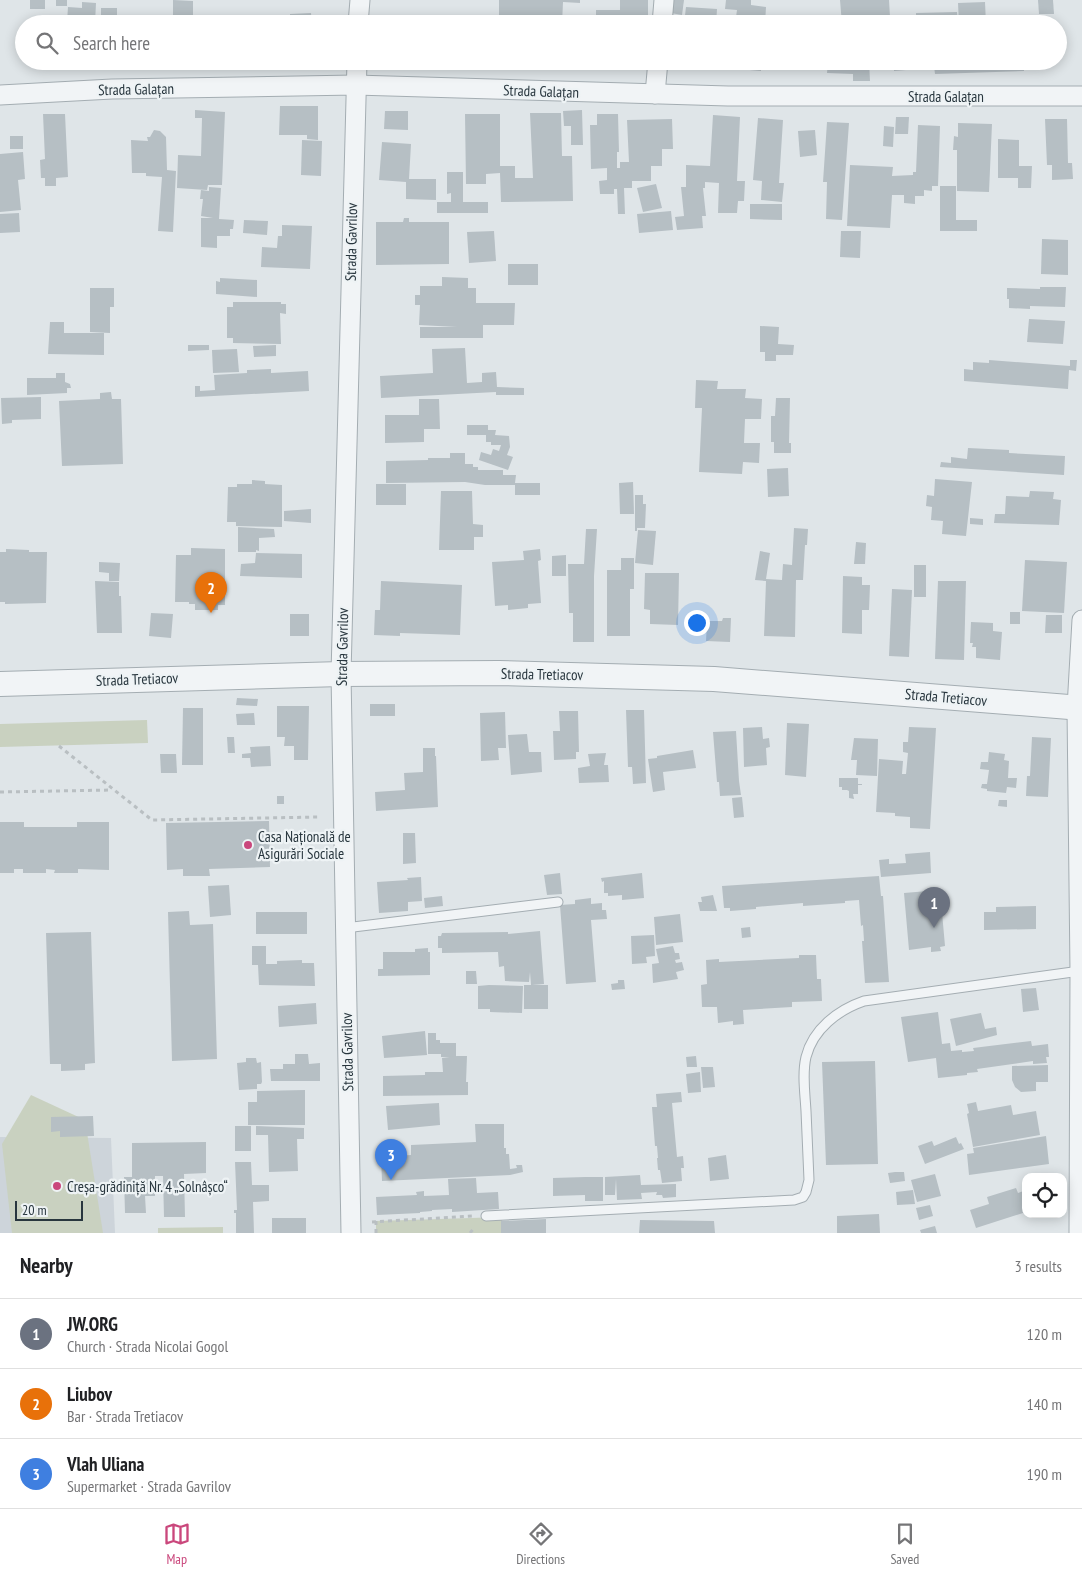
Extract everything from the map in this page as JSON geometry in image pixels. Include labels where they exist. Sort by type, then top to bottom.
[{"type":"street","points":[[359,15],[360,0]]},
{"type":"street","points":[[663,15],[664,0]]},
{"type":"street","name":"Strada Gavrilov","points":[[350,1228],[341,674],[356,70]]},
{"type":"street","points":[[655,94],[657,70]]},
{"type":"street","name":"Strada Galațan","points":[[0,95],[112,88],[355,85],[728,96],[1082,96]]},
{"type":"street","points":[[1079,1233],[1079,708],[1082,620]]},
{"type":"street","name":"Strada Tretiacov","points":[[0,684],[341,674],[499,673],[714,679],[1079,708]]},
{"type":"lane","points":[[345,928],[558,902]]},
{"type":"lane","points":[[486,1216],[794,1200],[803,1197],[809,1180],[804,1077],[806,1057],[813,1040],[822,1027],[837,1014],[851,1005],[864,1001],[1080,971]]},
{"type":"path","points":[[59,746],[152,820],[319,817]]},
{"type":"path","points":[[0,792],[113,790]]},
{"type":"path","points":[[350,1228],[376,1222],[486,1216]]},
{"type":"path","points":[[376,1222],[376,1233]]},
{"type":"shaded area","name":"Creșa-grădiniță Nr. 4 „Solnâșco“","points":[[0,1137],[111,1138],[115,1233],[0,1233]]},
{"type":"green space","points":[[147,720],[148,743],[0,747],[0,724]]},
{"type":"green space","name":"Creșa-grădiniță Nr. 4 „Solnâșco“","points":[[31,1095],[85,1120],[103,1233],[12,1233],[2,1144]]},
{"type":"green space","points":[[502,1217],[502,1233],[376,1233],[376,1221]]},
{"type":"green space","points":[[223,1227],[223,1233],[158,1233],[158,1228]]},
{"type":"building","points":[[30,0],[45,0],[45,9],[30,9]]},
{"type":"building","points":[[56,0],[67,0],[67,6],[56,6]]},
{"type":"building","points":[[173,0],[193,1],[193,15],[173,15]]},
{"type":"building","points":[[499,0],[580,0],[580,3],[563,2],[562,15],[499,15]]},
{"type":"building","points":[[620,0],[648,0],[648,15],[596,15],[596,10],[620,10]]},
{"type":"building","points":[[672,0],[684,0],[682,15],[671,13]]},
{"type":"building","points":[[726,0],[751,0],[751,5],[766,7],[766,15],[736,15],[737,10],[725,9]]},
{"type":"building","points":[[840,0],[889,0],[890,15],[841,15]]},
{"type":"building","points":[[1038,0],[1053,0],[1054,14],[1039,14]]},
{"type":"building","points":[[82,2],[96,3],[95,15],[67,15],[68,7],[82,8]]},
{"type":"building","points":[[985,2],[986,15],[959,15],[958,3]]},
{"type":"building","points":[[686,7],[717,9],[717,15],[685,15]]},
{"type":"building","points":[[101,8],[117,8],[117,15],[101,15]]},
{"type":"building","points":[[957,12],[957,15],[916,15],[916,13]]},
{"type":"building","points":[[311,13],[311,15],[290,15]]},
{"type":"building","points":[[827,70],[869,70],[870,81],[853,81],[853,74],[827,73]]},
{"type":"building","points":[[934,70],[1024,70],[1024,71],[935,74]]},
{"type":"building","points":[[280,106],[318,106],[318,140],[307,139],[307,135],[279,135]]},
{"type":"building","points":[[195,110],[225,112],[222,185],[208,185],[207,190],[177,188],[178,155],[201,156],[202,118],[195,118]]},
{"type":"building","points":[[582,110],[583,145],[571,145],[571,126],[564,126],[563,111]]},
{"type":"building","points":[[385,111],[408,111],[408,130],[384,129]]},
{"type":"building","points":[[530,113],[561,113],[562,156],[572,156],[573,201],[501,202],[500,173],[486,174],[486,184],[466,184],[465,114],[500,114],[500,166],[515,166],[515,178],[533,178]]},
{"type":"building","points":[[43,114],[65,114],[68,177],[56,178],[56,186],[45,186],[45,178],[41,178],[40,160],[45,159]]},
{"type":"building","points":[[597,114],[618,114],[619,152],[617,152],[617,168],[620,168],[620,162],[629,162],[627,120],[672,119],[673,149],[662,149],[662,166],[651,166],[651,181],[632,181],[632,188],[624,188],[625,214],[618,214],[617,189],[614,189],[614,194],[600,194],[599,181],[607,180],[607,168],[591,169],[590,125],[597,125]]},
{"type":"building","points":[[713,115],[740,117],[737,181],[745,181],[744,201],[738,201],[737,213],[718,213],[719,183],[705,182],[705,188],[703,188],[706,216],[702,216],[703,228],[677,230],[675,217],[684,216],[681,187],[686,187],[686,165],[710,166]]},
{"type":"building","points":[[896,117],[909,117],[908,134],[895,134]]},
{"type":"building","points":[[758,118],[783,120],[779,183],[784,183],[782,202],[761,200],[762,181],[753,180]]},
{"type":"building","points":[[1045,119],[1067,119],[1068,163],[1072,163],[1073,179],[1052,180],[1052,165],[1047,165]]},
{"type":"building","points":[[827,122],[849,123],[842,220],[826,219],[827,182],[823,182]]},
{"type":"building","points":[[958,123],[992,124],[989,192],[957,191],[957,150],[953,150],[954,136],[958,137]]},
{"type":"building","points":[[918,125],[940,126],[938,186],[932,186],[932,191],[924,190],[924,196],[915,196],[915,204],[904,203],[904,195],[892,195],[890,228],[847,226],[850,165],[893,167],[892,176],[913,175],[913,172],[916,172]]},
{"type":"building","points":[[884,126],[894,127],[893,147],[883,146]]},
{"type":"building","points":[[154,130],[160,131],[166,137],[167,170],[176,171],[173,232],[158,231],[162,177],[146,176],[146,173],[132,173],[131,140],[148,141],[147,137],[150,137]]},
{"type":"building","points":[[815,130],[817,155],[800,157],[798,131]]},
{"type":"building","points":[[10,136],[23,136],[23,149],[10,149]]},
{"type":"building","points":[[998,139],[1019,140],[1019,166],[1032,166],[1031,188],[1018,188],[1018,178],[998,178]]},
{"type":"building","points":[[302,140],[322,141],[321,176],[301,175]]},
{"type":"building","points":[[382,142],[411,144],[409,179],[436,179],[436,200],[406,199],[406,182],[379,180]]},
{"type":"building","points":[[23,152],[25,179],[18,180],[21,210],[0,212],[0,154]]},
{"type":"building","points":[[447,172],[463,172],[463,202],[488,202],[488,213],[437,213],[437,202],[451,202],[451,193],[447,194]]},
{"type":"building","points":[[656,184],[662,208],[643,212],[637,188]]},
{"type":"building","points":[[940,186],[956,186],[956,220],[977,220],[977,231],[940,231]]},
{"type":"building","points":[[209,187],[221,188],[219,219],[234,220],[233,229],[230,229],[230,236],[217,236],[217,248],[201,247],[201,218],[213,218],[201,216],[203,199],[200,199],[201,190],[209,191]]},
{"type":"building","points":[[750,204],[782,204],[782,220],[750,219]]},
{"type":"building","points":[[671,211],[673,230],[639,233],[637,214]]},
{"type":"building","points":[[19,213],[20,232],[0,233],[0,214]]},
{"type":"building","points":[[404,218],[409,218],[409,222],[449,222],[449,264],[376,265],[376,222],[403,222]]},
{"type":"building","points":[[244,220],[268,221],[267,235],[243,233]]},
{"type":"building","points":[[282,225],[312,226],[310,269],[261,267],[262,247],[277,248],[278,236],[282,236]]},
{"type":"building","points":[[494,231],[496,261],[469,263],[467,232]]},
{"type":"building","points":[[841,231],[861,231],[860,258],[840,257]]},
{"type":"building","points":[[1042,239],[1068,240],[1068,275],[1041,274]]},
{"type":"building","points":[[508,264],[538,264],[538,285],[508,285]]},
{"type":"building","points":[[442,277],[468,278],[468,288],[476,288],[476,303],[515,303],[514,325],[483,325],[483,338],[420,338],[420,327],[457,327],[419,325],[420,305],[415,305],[415,295],[420,295],[420,286],[442,286]]},
{"type":"building","points":[[220,278],[257,280],[257,297],[216,294],[216,281],[220,282]]},
{"type":"building","points":[[1040,287],[1066,287],[1065,307],[1030,306],[1030,309],[1009,308],[1007,288],[1040,289]]},
{"type":"building","points":[[90,288],[114,288],[114,307],[110,307],[110,333],[90,332]]},
{"type":"building","points":[[233,302],[281,302],[281,304],[286,304],[286,314],[280,313],[281,344],[233,343],[233,338],[227,338],[227,307],[233,307]]},
{"type":"building","points":[[1029,319],[1065,321],[1063,344],[1027,342]]},
{"type":"building","points":[[50,322],[64,322],[64,333],[104,333],[104,355],[48,354]]},
{"type":"building","points":[[760,326],[779,327],[778,344],[794,345],[793,355],[776,355],[776,361],[765,361],[765,352],[760,352]]},
{"type":"building","points":[[188,345],[209,345],[209,350],[188,351]]},
{"type":"building","points":[[276,345],[276,356],[254,357],[253,346]]},
{"type":"building","points":[[465,348],[467,383],[482,382],[482,373],[496,372],[497,387],[524,388],[524,395],[496,395],[496,392],[381,398],[380,376],[433,373],[432,349]]},
{"type":"building","points":[[237,349],[239,372],[213,373],[212,350]]},
{"type":"building","points":[[989,360],[1070,366],[1070,360],[1077,360],[1076,371],[1069,370],[1068,389],[964,381],[964,369],[973,370],[973,362],[989,363]]},
{"type":"building","points":[[271,369],[271,373],[308,371],[309,391],[195,397],[195,386],[200,386],[200,391],[215,390],[214,375],[247,373],[247,370]]},
{"type":"building","points":[[56,373],[65,373],[65,382],[70,384],[71,388],[67,388],[67,393],[27,395],[27,378],[56,378]]},
{"type":"building","points":[[696,380],[718,381],[717,389],[746,389],[745,398],[762,399],[761,419],[745,419],[744,443],[760,443],[759,463],[743,462],[742,474],[699,472],[702,408],[695,408]]},
{"type":"building","points":[[111,392],[112,399],[121,399],[123,464],[62,466],[59,401],[100,399],[100,393]]},
{"type":"building","points":[[41,397],[41,419],[12,420],[12,423],[2,424],[1,398]]},
{"type":"building","points":[[776,398],[790,398],[789,443],[791,443],[791,453],[774,453],[774,442],[771,442],[771,416],[775,416]]},
{"type":"building","points":[[419,399],[439,399],[440,429],[424,429],[424,442],[385,443],[385,415],[419,415]]},
{"type":"building","points":[[467,425],[488,425],[488,430],[496,430],[495,435],[509,436],[510,447],[507,455],[513,457],[508,470],[479,460],[481,452],[491,455],[493,449],[499,451],[501,445],[491,445],[491,442],[486,442],[486,435],[467,435]]},
{"type":"building","points":[[968,448],[1009,450],[1009,453],[1065,456],[1064,475],[940,467],[941,462],[951,463],[951,457],[967,459]]},
{"type":"building","points":[[450,453],[465,453],[465,464],[473,464],[473,467],[478,467],[478,470],[503,470],[503,475],[516,475],[515,483],[540,483],[540,495],[515,495],[515,485],[485,485],[465,482],[386,483],[386,461],[450,458]]},
{"type":"building","points":[[788,468],[789,496],[768,497],[767,469]]},
{"type":"building","points":[[935,479],[972,482],[966,536],[942,534],[943,521],[931,520],[932,507],[926,506],[927,495],[934,496]]},
{"type":"building","points":[[252,480],[265,481],[265,484],[282,485],[282,527],[236,526],[236,522],[227,522],[228,487],[237,487],[237,484],[252,484]]},
{"type":"building","points":[[633,482],[634,514],[620,514],[619,483]]},
{"type":"building","points":[[376,484],[406,484],[406,505],[376,505]]},
{"type":"building","points":[[441,491],[472,491],[473,524],[483,525],[483,537],[474,537],[474,550],[439,550]]},
{"type":"building","points":[[1030,491],[1054,492],[1053,499],[1061,500],[1059,525],[994,523],[995,514],[1005,514],[1006,496],[1029,497]]},
{"type":"building","points":[[635,495],[643,495],[643,504],[646,504],[645,528],[637,528],[637,531],[635,531]]},
{"type":"building","points":[[311,509],[311,523],[284,521],[284,511]]},
{"type":"building","points":[[970,518],[983,519],[983,525],[970,524]]},
{"type":"building","points":[[238,527],[274,529],[275,537],[259,538],[259,551],[238,552]]},
{"type":"building","points":[[794,528],[808,529],[803,580],[796,580],[795,637],[764,636],[766,581],[755,580],[760,551],[770,553],[766,579],[782,580],[783,564],[792,565]]},
{"type":"building","points":[[586,529],[597,529],[594,576],[594,642],[573,642],[573,613],[569,613],[568,564],[584,564]]},
{"type":"building","points":[[638,530],[656,531],[653,565],[635,563]]},
{"type":"building","points":[[856,542],[866,543],[865,564],[854,564]]},
{"type":"building","points":[[191,548],[225,549],[225,605],[218,605],[218,610],[195,610],[195,604],[175,602],[176,555],[191,555]]},
{"type":"building","points":[[6,549],[47,552],[46,603],[5,604],[5,602],[0,602],[0,552],[6,552]]},
{"type":"building","points":[[540,549],[541,560],[538,561],[541,603],[528,604],[528,608],[508,610],[508,605],[495,606],[492,562],[524,560],[523,551]]},
{"type":"building","points":[[256,553],[302,554],[302,578],[240,576],[241,564],[255,563]]},
{"type":"building","points":[[566,555],[566,576],[552,576],[552,556]]},
{"type":"building","points":[[621,558],[634,558],[634,589],[630,589],[630,636],[607,636],[607,570],[621,570]]},
{"type":"building","points":[[1025,560],[1067,562],[1064,613],[1022,611]]},
{"type":"building","points":[[99,562],[120,563],[119,581],[109,581],[109,573],[99,572]]},
{"type":"building","points":[[914,565],[926,565],[926,597],[914,597]]},
{"type":"building","points":[[645,573],[679,573],[678,625],[650,624],[650,610],[644,609]]},
{"type":"building","points":[[843,576],[862,577],[862,585],[870,585],[869,610],[862,610],[862,634],[842,633]]},
{"type":"building","points":[[95,581],[119,582],[122,633],[97,633]]},
{"type":"building","points":[[381,581],[462,585],[460,635],[400,633],[400,636],[374,635],[375,610],[380,610]]},
{"type":"building","points":[[938,581],[966,581],[964,660],[935,659]]},
{"type":"building","points":[[892,589],[912,590],[909,657],[889,656]]},
{"type":"building","points":[[1010,612],[1020,612],[1020,624],[1010,624]]},
{"type":"building","points":[[151,613],[173,614],[171,638],[149,636]]},
{"type":"building","points":[[290,614],[309,614],[309,636],[290,636]]},
{"type":"building","points":[[1046,615],[1062,615],[1062,633],[1045,633]]},
{"type":"building","points":[[723,618],[731,618],[730,642],[706,641],[707,621],[722,621]]},
{"type":"building","points":[[971,622],[993,623],[993,631],[1002,632],[1000,660],[976,658],[976,647],[972,647],[973,643],[970,643]]},
{"type":"building","points":[[237,698],[258,699],[257,706],[236,705]]},
{"type":"building","points":[[370,704],[395,704],[395,716],[370,716]]},
{"type":"building","points":[[277,706],[309,706],[308,760],[294,760],[294,746],[284,746],[285,737],[277,737]]},
{"type":"building","points":[[183,708],[203,708],[203,765],[182,765]]},
{"type":"building","points":[[626,710],[644,710],[646,783],[633,784],[632,767],[628,767]]},
{"type":"building","points":[[559,711],[578,711],[579,752],[576,752],[576,759],[554,760],[553,731],[560,731]]},
{"type":"building","points":[[505,712],[506,748],[498,748],[499,760],[481,761],[480,713]]},
{"type":"building","points":[[254,713],[255,725],[237,725],[236,714]]},
{"type":"building","points":[[787,723],[809,724],[806,777],[785,775]]},
{"type":"building","points":[[762,727],[763,739],[769,738],[770,747],[766,748],[767,765],[744,767],[743,728]]},
{"type":"building","points":[[909,727],[936,728],[930,829],[910,828],[910,817],[895,816],[895,813],[876,812],[879,759],[903,761],[902,774],[906,774],[908,753],[903,752],[903,742],[908,742]]},
{"type":"building","points":[[736,731],[741,795],[720,796],[713,732]]},
{"type":"building","points":[[527,734],[529,752],[541,752],[542,772],[511,775],[508,735]]},
{"type":"building","points":[[227,737],[234,737],[235,753],[228,753]]},
{"type":"building","points":[[1032,737],[1051,738],[1048,797],[1026,796],[1027,776],[1030,776]]},
{"type":"building","points":[[854,738],[878,739],[877,776],[856,775],[857,760],[851,760]]},
{"type":"building","points":[[270,746],[271,766],[251,767],[250,758],[242,758],[242,754],[251,753],[250,747]]},
{"type":"building","points":[[423,748],[435,748],[438,807],[376,811],[375,792],[405,790],[404,773],[423,772]]},
{"type":"building","points":[[693,750],[696,768],[663,772],[665,790],[653,792],[648,759]]},
{"type":"building","points":[[989,752],[1005,754],[1004,760],[1009,761],[1008,778],[1017,778],[1016,788],[1007,787],[1006,793],[987,791],[987,789],[981,788],[982,784],[987,784],[989,770],[980,769],[981,762],[988,762]]},
{"type":"building","points":[[606,753],[604,765],[608,765],[609,782],[579,783],[578,768],[590,766],[588,754]]},
{"type":"building","points":[[160,754],[176,754],[177,773],[161,773]]},
{"type":"building","points":[[839,778],[858,778],[858,784],[862,785],[858,785],[858,794],[853,794],[854,799],[849,798],[849,791],[842,790],[842,787],[839,787]]},
{"type":"building","points":[[277,796],[284,796],[284,804],[277,804]]},
{"type":"building","points":[[742,797],[744,817],[734,818],[732,798]]},
{"type":"building","points":[[999,800],[1007,800],[1007,807],[998,806]]},
{"type":"building","points":[[269,821],[270,867],[209,869],[210,876],[183,876],[183,869],[167,870],[166,823]]},
{"type":"building","points":[[0,822],[24,822],[24,827],[77,827],[77,822],[109,822],[109,870],[78,869],[78,873],[54,873],[55,870],[46,869],[46,873],[23,873],[23,869],[14,869],[14,873],[0,873]]},
{"type":"building","points":[[403,833],[415,833],[416,863],[403,864]]},
{"type":"building","points":[[930,852],[931,873],[881,877],[879,860],[889,859],[889,864],[906,863],[905,854]]},
{"type":"building","points":[[560,873],[562,894],[547,895],[544,875]]},
{"type":"building","points":[[642,873],[644,898],[622,900],[622,895],[608,896],[608,893],[604,893],[604,881],[602,882],[601,878]]},
{"type":"building","points":[[879,876],[881,896],[883,896],[889,982],[865,983],[862,941],[864,941],[863,925],[861,926],[859,900],[845,901],[845,903],[803,906],[803,903],[730,911],[730,908],[724,908],[722,886]]},
{"type":"building","points":[[421,877],[422,901],[408,902],[408,911],[379,913],[377,882],[408,880],[407,878]]},
{"type":"building","points":[[229,885],[231,915],[210,917],[208,886]]},
{"type":"building","points":[[940,890],[945,946],[940,947],[941,951],[931,952],[931,947],[909,950],[904,893]]},
{"type":"building","points":[[713,895],[717,911],[700,911],[698,902],[702,902],[701,897]]},
{"type":"building","points":[[442,896],[443,906],[425,908],[424,898]]},
{"type":"building","points":[[591,898],[591,904],[602,903],[602,910],[606,910],[607,919],[591,920],[596,982],[566,984],[560,905],[575,904],[575,900]]},
{"type":"building","points":[[1036,906],[1036,929],[984,930],[984,912],[996,912],[996,907]]},
{"type":"building","points":[[189,911],[190,925],[213,924],[217,1059],[172,1061],[168,912]]},
{"type":"building","points":[[256,912],[307,912],[307,934],[256,934]]},
{"type":"building","points":[[680,914],[683,942],[656,945],[654,917]]},
{"type":"building","points":[[750,927],[751,937],[742,938],[741,928]]},
{"type":"building","points":[[540,931],[544,984],[532,985],[548,985],[548,1009],[524,1009],[524,985],[531,985],[530,972],[529,982],[505,981],[504,966],[499,967],[498,952],[442,953],[442,948],[438,948],[438,936],[441,936],[442,933],[508,932],[508,934]]},
{"type":"building","points":[[91,932],[95,1063],[85,1064],[85,1070],[61,1071],[61,1064],[50,1064],[46,933]]},
{"type":"building","points":[[654,935],[655,956],[646,957],[647,963],[632,964],[631,936]]},
{"type":"building","points":[[252,946],[266,946],[266,964],[277,964],[277,961],[302,960],[302,963],[314,963],[315,986],[259,985],[258,965],[252,965]]},
{"type":"building","points":[[673,946],[675,953],[679,953],[680,959],[675,960],[676,963],[682,962],[684,970],[676,972],[678,979],[653,983],[652,964],[659,963],[656,949]]},
{"type":"building","points":[[428,948],[428,952],[430,952],[430,975],[378,976],[378,969],[383,969],[383,952],[415,952],[415,949]]},
{"type":"building","points":[[799,955],[816,955],[817,979],[821,979],[822,1001],[792,1002],[792,1007],[743,1010],[744,1024],[733,1025],[733,1021],[718,1023],[717,1007],[702,1007],[701,985],[707,984],[706,960],[719,959],[719,962],[799,958]]},
{"type":"building","points":[[466,971],[476,971],[477,984],[466,984]]},
{"type":"building","points":[[618,980],[624,980],[625,989],[612,990],[611,984],[618,983]]},
{"type":"building","points":[[478,986],[523,986],[522,1013],[490,1012],[490,1009],[478,1009]]},
{"type":"building","points":[[1036,988],[1039,1010],[1023,1012],[1021,989]]},
{"type":"building","points":[[316,1003],[317,1024],[279,1027],[278,1006]]},
{"type":"building","points":[[938,1012],[942,1044],[950,1043],[951,1051],[974,1051],[973,1048],[1031,1041],[1032,1046],[1048,1044],[1049,1057],[1046,1057],[1047,1063],[1033,1064],[1033,1061],[977,1069],[978,1072],[967,1073],[967,1075],[938,1078],[936,1058],[908,1062],[901,1017]]},
{"type":"building","points":[[981,1013],[985,1029],[996,1027],[997,1035],[956,1046],[950,1019]]},
{"type":"building","points":[[425,1031],[427,1055],[384,1058],[382,1036]]},
{"type":"building","points":[[428,1033],[436,1033],[436,1040],[440,1040],[440,1043],[456,1043],[456,1057],[441,1057],[441,1054],[428,1054]]},
{"type":"building","points":[[295,1054],[308,1054],[309,1064],[320,1063],[320,1081],[271,1081],[270,1069],[283,1069],[283,1064],[295,1064]]},
{"type":"building","points":[[467,1056],[466,1082],[468,1082],[468,1095],[383,1096],[383,1076],[425,1075],[425,1072],[443,1072],[442,1058]]},
{"type":"building","points":[[696,1056],[697,1067],[687,1067],[686,1057]]},
{"type":"building","points":[[246,1058],[256,1058],[257,1063],[261,1062],[262,1082],[257,1084],[257,1089],[239,1090],[237,1063],[246,1062]]},
{"type":"building","points":[[875,1061],[878,1164],[826,1165],[822,1062]]},
{"type":"building","points":[[1048,1065],[1048,1082],[1036,1082],[1036,1091],[1021,1092],[1015,1087],[1012,1080],[1012,1066]]},
{"type":"building","points":[[701,1067],[713,1067],[715,1087],[703,1088]]},
{"type":"building","points":[[700,1072],[701,1092],[688,1093],[686,1074]]},
{"type":"building","points":[[305,1090],[305,1125],[248,1125],[248,1102],[257,1102],[257,1091]]},
{"type":"building","points":[[681,1092],[682,1102],[672,1103],[677,1157],[683,1156],[684,1168],[681,1168],[682,1181],[662,1183],[660,1170],[658,1170],[652,1107],[657,1107],[656,1094]]},
{"type":"building","points":[[976,1102],[978,1111],[1011,1105],[1013,1115],[1036,1111],[1040,1135],[973,1147],[967,1104]]},
{"type":"building","points":[[439,1103],[440,1125],[388,1130],[386,1106]]},
{"type":"building","points":[[93,1116],[94,1136],[60,1137],[60,1131],[51,1132],[51,1117]]},
{"type":"building","points":[[475,1124],[504,1124],[504,1148],[506,1148],[506,1154],[509,1154],[510,1169],[517,1168],[516,1165],[522,1165],[523,1172],[510,1175],[382,1181],[381,1157],[411,1155],[411,1145],[476,1142]]},
{"type":"building","points":[[235,1126],[251,1126],[251,1151],[235,1151]]},
{"type":"building","points":[[256,1126],[304,1128],[304,1139],[297,1139],[298,1171],[269,1172],[268,1135],[256,1135]]},
{"type":"building","points":[[1046,1136],[1049,1164],[969,1175],[967,1154],[974,1153],[973,1148]]},
{"type":"building","points":[[956,1137],[964,1149],[925,1164],[918,1146],[932,1141],[934,1146]]},
{"type":"building","points":[[206,1142],[206,1173],[184,1174],[185,1217],[164,1217],[163,1176],[155,1176],[155,1196],[145,1196],[146,1213],[125,1213],[124,1177],[132,1177],[132,1143]]},
{"type":"building","points":[[726,1155],[729,1179],[710,1181],[708,1158]]},
{"type":"building","points":[[235,1162],[251,1162],[252,1185],[269,1185],[269,1201],[253,1202],[254,1233],[236,1233],[236,1213],[234,1213],[234,1210],[237,1210]]},
{"type":"building","points":[[904,1172],[905,1181],[890,1183],[888,1173]]},
{"type":"building","points":[[935,1174],[941,1196],[917,1202],[911,1180]]},
{"type":"building","points":[[640,1175],[641,1185],[676,1184],[676,1197],[663,1198],[662,1195],[656,1195],[657,1192],[641,1193],[642,1199],[617,1200],[616,1179],[615,1195],[605,1195],[605,1177]]},
{"type":"building","points":[[603,1177],[603,1201],[585,1201],[585,1195],[553,1196],[553,1178]]},
{"type":"building","points":[[476,1178],[477,1193],[498,1192],[499,1209],[452,1212],[452,1209],[377,1215],[376,1197],[417,1195],[416,1192],[424,1191],[424,1196],[449,1195],[448,1179]]},
{"type":"building","points":[[1016,1188],[1018,1193],[1022,1192],[1022,1213],[976,1228],[970,1210],[989,1204],[987,1197]]},
{"type":"building","points":[[913,1190],[915,1204],[897,1205],[896,1192]]},
{"type":"building","points":[[930,1205],[933,1216],[919,1220],[916,1208]]},
{"type":"building","points":[[879,1214],[880,1233],[837,1233],[837,1216]]},
{"type":"building","points":[[272,1218],[306,1218],[306,1233],[272,1233]]},
{"type":"building","points":[[546,1219],[546,1233],[501,1233],[501,1221]]},
{"type":"building","points":[[640,1220],[714,1221],[715,1233],[639,1233]]},
{"type":"building","points":[[935,1226],[937,1233],[921,1233],[920,1230]]},
{"type":"place","name":"Liubov","points":[[211,613]]},
{"type":"place","name":"Casa Națională de Asigurări Sociale","points":[[248,845]]},
{"type":"place","name":"JW.ORG","points":[[934,928]]},
{"type":"place","name":"Vlah Uliana","points":[[391,1180]]},
{"type":"place","name":"Creșa-grădiniță Nr. 4 „Solnâșco“","points":[[57,1186]]}]
